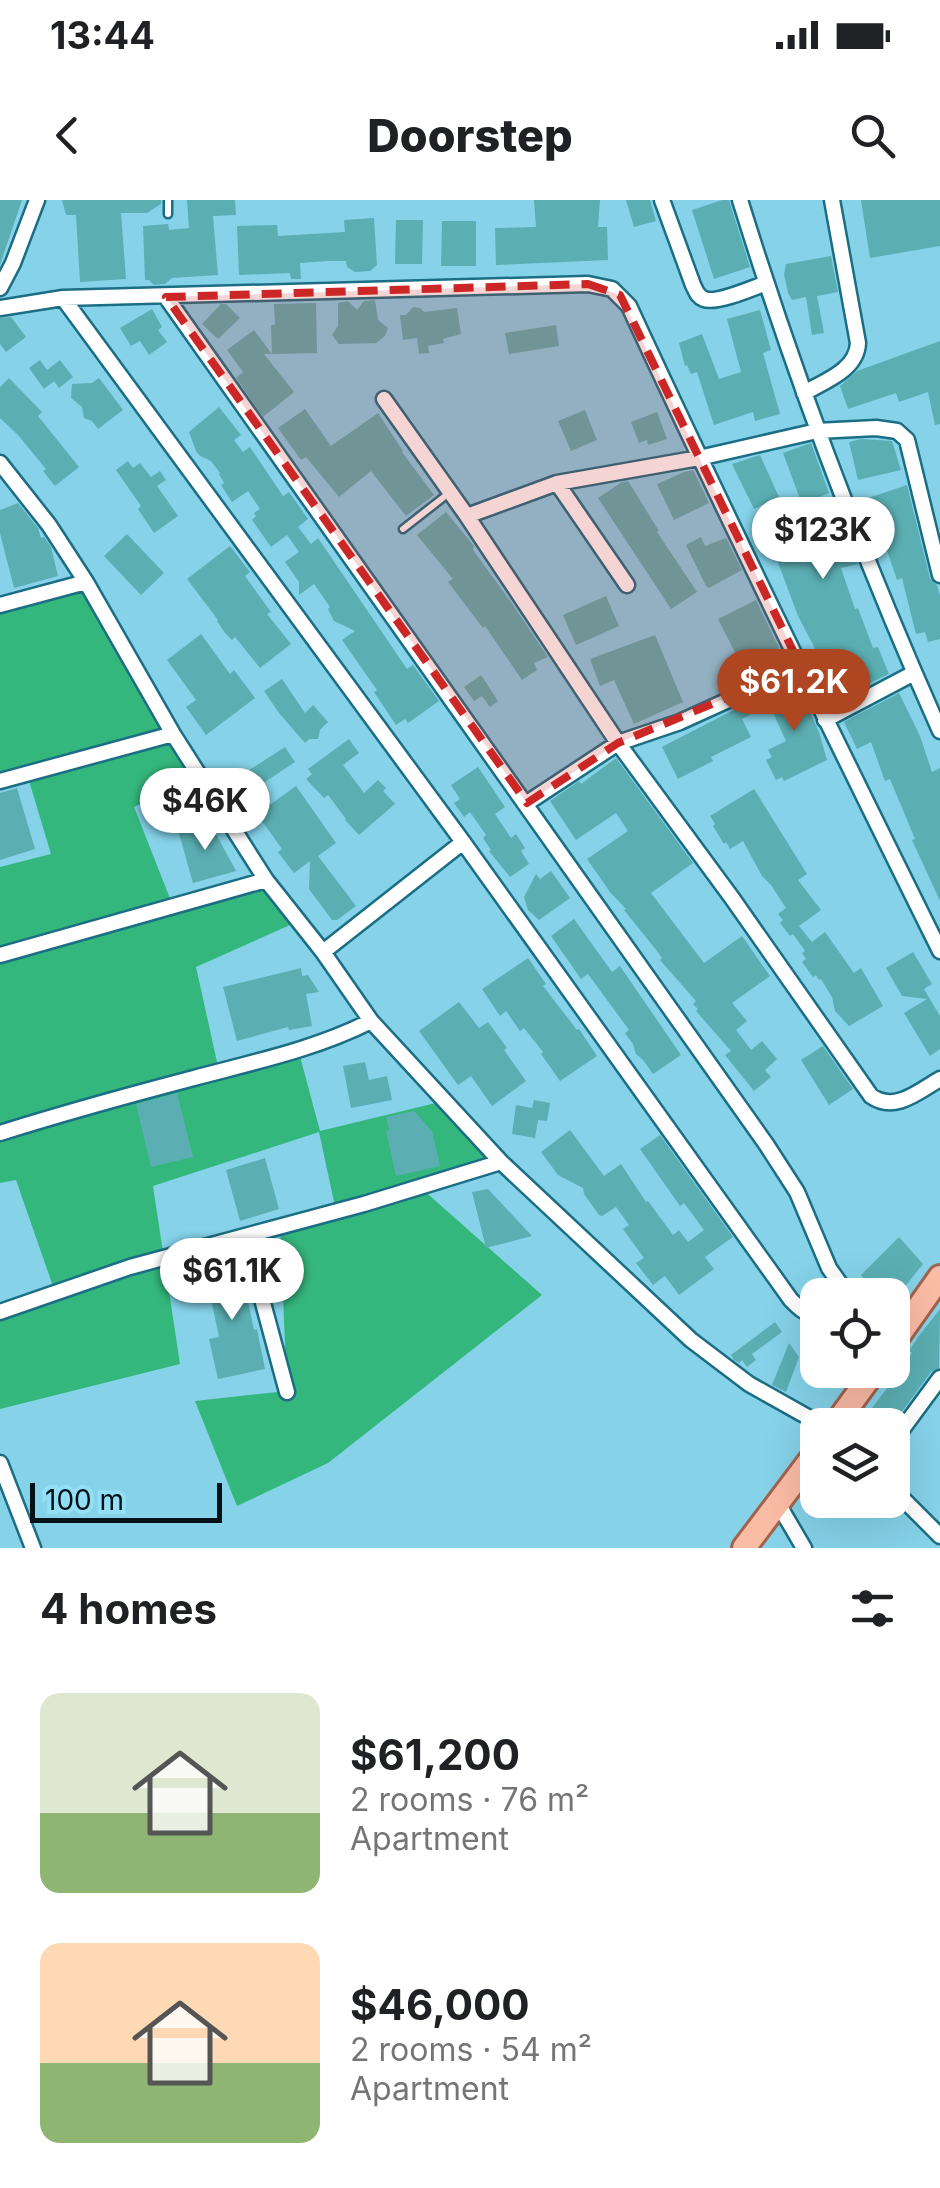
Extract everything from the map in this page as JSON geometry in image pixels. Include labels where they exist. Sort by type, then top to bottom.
[{"type":"main road","points":[[910,1318],[940,1277]]},
{"type":"main road","points":[[744,1548],[800,1473]]},
{"type":"street","points":[[0,288],[37,200]]},
{"type":"street","points":[[662,200],[693,285],[704,299],[714,300],[766,284]]},
{"type":"street","points":[[740,200],[817,431],[940,731]]},
{"type":"street","points":[[804,393],[846,368],[858,354],[832,200]]},
{"type":"street","points":[[0,308],[64,298],[434,287],[600,285],[612,289],[629,306],[825,720],[940,951]]},
{"type":"street","points":[[166,297],[777,1160],[798,1192],[837,1278]]},
{"type":"street","points":[[64,298],[800,1310]]},
{"type":"street","points":[[384,400],[618,742],[871,1096],[879,1102],[898,1102],[940,1079]]},
{"type":"street","points":[[467,516],[556,483],[699,458],[817,431],[876,428],[897,431],[908,440],[940,575]]},
{"type":"street","points":[[0,463],[49,525],[86,582],[173,734],[266,880],[371,1021],[501,1162],[719,1363],[800,1413]]},
{"type":"street","points":[[556,483],[627,585]]},
{"type":"street","points":[[0,605],[86,582]]},
{"type":"street","points":[[527,803],[618,742],[680,722],[801,667]]},
{"type":"street","points":[[825,720],[914,672]]},
{"type":"street","points":[[0,781],[173,734]]},
{"type":"street","points":[[322,952],[463,842]]},
{"type":"street","points":[[0,955],[266,880]]},
{"type":"street","points":[[0,1133],[266,1059],[344,1035],[371,1021]]},
{"type":"street","points":[[0,1312],[130,1267],[364,1204],[501,1162]]},
{"type":"street","points":[[246,1236],[287,1392]]},
{"type":"street","points":[[910,1419],[940,1378]]},
{"type":"street","points":[[0,1464],[34,1548]]},
{"type":"street","points":[[777,1502],[804,1548]]},
{"type":"street","points":[[910,1506],[940,1536]]},
{"type":"lane","points":[[168,200],[168,214]]},
{"type":"lane","points":[[403,530],[450,492]]},
{"type":"highlighted area","points":[[588,284],[620,295],[801,667],[618,743],[527,803],[166,297]]},
{"type":"green space","points":[[86,582],[200,777],[134,807],[173,906],[266,880],[299,921],[196,967],[219,1071],[298,1049],[320,1131],[444,1101],[501,1162],[421,1188],[542,1295],[328,1463],[237,1506],[195,1401],[287,1391],[280,1226],[336,1211],[319,1132],[153,1186],[180,1364],[0,1409],[0,1304],[55,1292],[16,1180],[0,1183],[0,867],[51,854],[27,774],[0,780],[0,611]]},
{"type":"building","points":[[0,200],[22,200],[0,265]]},
{"type":"building","points":[[62,200],[161,200],[147,213],[121,213],[126,279],[80,282],[76,215],[66,215]]},
{"type":"building","points":[[187,200],[235,200],[236,215],[213,216],[218,275],[172,278],[165,284],[154,285],[145,280],[143,226],[168,224],[169,230],[189,228]]},
{"type":"building","points":[[534,200],[600,200],[598,227],[607,227],[608,260],[496,265],[495,228],[536,227]]},
{"type":"building","points":[[626,200],[650,200],[656,221],[634,227]]},
{"type":"building","points":[[729,200],[750,267],[714,279],[692,210]]},
{"type":"building","points":[[861,200],[940,200],[940,246],[870,258]]},
{"type":"building","points":[[374,218],[377,265],[370,271],[355,272],[347,267],[346,261],[328,261],[300,263],[301,279],[291,279],[290,273],[239,275],[237,226],[277,225],[278,236],[345,232],[344,220]]},
{"type":"building","points":[[396,220],[423,220],[422,264],[395,264]]},
{"type":"building","points":[[442,221],[476,221],[476,266],[441,266]]},
{"type":"building","points":[[831,256],[838,292],[817,296],[824,333],[812,335],[806,297],[792,300],[788,293],[786,264]]},
{"type":"building","points":[[375,300],[378,320],[388,328],[385,336],[376,343],[339,344],[332,335],[338,326],[338,303],[348,301],[357,310],[364,301]]},
{"type":"building","points":[[316,303],[317,353],[272,354],[274,304]]},
{"type":"building","points":[[221,304],[240,318],[218,339],[202,324]]},
{"type":"building","points":[[413,307],[424,312],[457,308],[461,334],[428,346],[429,353],[419,354],[417,338],[403,340],[400,315],[406,315]]},
{"type":"building","points":[[152,309],[162,327],[158,330],[167,342],[149,355],[140,341],[131,346],[120,328]]},
{"type":"building","points":[[760,310],[771,350],[763,353],[780,414],[755,421],[753,412],[714,425],[697,372],[691,374],[685,366],[679,343],[702,334],[719,379],[741,372],[727,319]]},
{"type":"building","points":[[11,317],[26,337],[6,352],[0,344],[0,318]]},
{"type":"building","points":[[556,325],[559,346],[509,354],[505,333]]},
{"type":"building","points":[[254,330],[272,354],[264,354],[294,392],[263,417],[236,378],[243,372],[227,350]]},
{"type":"building","points":[[940,341],[940,424],[935,425],[928,392],[899,402],[896,393],[848,409],[840,386],[857,371]]},
{"type":"building","points":[[40,360],[47,370],[60,360],[73,377],[59,388],[54,381],[44,389],[29,368]]},
{"type":"building","points":[[9,378],[42,412],[38,416],[79,467],[55,486],[43,471],[46,469],[0,418],[0,387]]},
{"type":"building","points":[[99,378],[123,410],[98,429],[84,418],[82,407],[71,398],[72,384],[92,383]]},
{"type":"building","points":[[219,407],[241,435],[234,440],[243,452],[250,447],[283,496],[289,492],[308,519],[298,527],[311,544],[318,538],[407,669],[413,665],[439,701],[408,723],[405,719],[396,725],[342,640],[355,631],[334,621],[330,607],[314,584],[299,595],[299,582],[285,562],[299,552],[287,535],[271,547],[252,520],[260,509],[248,491],[232,502],[221,485],[224,483],[220,473],[196,451],[189,432]]},
{"type":"building","points":[[305,409],[331,446],[378,413],[434,495],[406,516],[371,471],[339,497],[306,457],[301,460],[278,428]]},
{"type":"building","points":[[585,410],[597,440],[571,451],[558,421]]},
{"type":"building","points":[[657,412],[667,439],[648,445],[647,440],[639,443],[631,422]]},
{"type":"building","points":[[892,441],[901,470],[858,480],[849,442]]},
{"type":"building","points":[[811,443],[829,493],[813,499],[841,554],[853,551],[858,564],[841,568],[855,609],[858,608],[873,648],[878,647],[889,674],[846,694],[830,654],[820,658],[798,616],[764,525],[786,517],[804,547],[816,542],[783,453]]},
{"type":"building","points":[[760,455],[779,497],[754,509],[732,464]]},
{"type":"building","points":[[128,461],[133,468],[140,463],[151,477],[160,471],[166,480],[157,486],[178,516],[154,533],[116,470]]},
{"type":"building","points":[[693,470],[709,503],[674,520],[657,484]]},
{"type":"building","points":[[628,481],[697,592],[671,609],[598,498]]},
{"type":"building","points":[[907,485],[930,578],[940,596],[940,639],[928,642],[925,632],[916,634],[902,578],[897,580],[865,499]]},
{"type":"building","points":[[18,503],[51,547],[58,576],[14,588],[0,533],[0,510]]},
{"type":"building","points":[[446,512],[474,546],[473,550],[548,657],[534,663],[537,670],[522,680],[485,626],[448,582],[453,579],[417,535]]},
{"type":"building","points":[[127,534],[164,573],[141,595],[104,556]]},
{"type":"building","points":[[701,537],[705,546],[726,538],[742,570],[709,588],[706,586],[686,545]]},
{"type":"building","points":[[230,546],[250,572],[245,576],[271,612],[267,614],[291,644],[260,668],[235,637],[232,640],[225,633],[187,579]]},
{"type":"building","points":[[606,596],[619,626],[576,645],[563,615]]},
{"type":"building","points":[[756,600],[779,648],[742,666],[718,619]]},
{"type":"building","points":[[201,634],[230,674],[234,670],[255,698],[206,735],[186,707],[196,700],[167,660]]},
{"type":"building","points":[[655,635],[683,702],[634,724],[614,680],[600,686],[590,659]]},
{"type":"building","points":[[481,675],[498,701],[490,707],[482,696],[474,701],[464,687]]},
{"type":"building","points":[[282,679],[305,713],[313,705],[328,722],[318,739],[305,743],[264,691]]},
{"type":"building","points":[[795,681],[819,732],[827,760],[784,781],[782,777],[776,780],[766,760],[772,757],[768,750],[786,741],[765,695]]},
{"type":"building","points":[[899,693],[932,772],[940,768],[940,901],[871,742],[857,749],[844,722]]},
{"type":"building","points":[[745,704],[750,715],[742,719],[751,737],[678,779],[662,747]]},
{"type":"building","points":[[349,739],[359,753],[343,765],[364,793],[378,780],[395,804],[359,835],[328,795],[324,798],[306,779],[312,774],[308,769]]},
{"type":"building","points":[[285,747],[295,762],[247,794],[237,778]]},
{"type":"building","points":[[616,758],[693,863],[651,893],[704,963],[742,936],[770,976],[732,1003],[747,1021],[736,1030],[751,1050],[762,1041],[777,1059],[765,1070],[771,1077],[754,1091],[725,1055],[731,1051],[696,1011],[696,1001],[660,960],[587,859],[628,831],[616,813],[576,840],[550,801]]},
{"type":"building","points":[[478,767],[505,807],[495,814],[511,838],[516,834],[525,848],[521,851],[529,864],[510,877],[489,851],[483,838],[486,835],[470,812],[464,817],[454,803],[460,799],[451,785]]},
{"type":"building","points":[[296,786],[336,843],[318,856],[356,906],[337,920],[332,920],[309,889],[310,861],[294,873],[257,814]]},
{"type":"building","points":[[17,788],[35,849],[0,860],[0,793]]},
{"type":"building","points":[[754,789],[807,874],[798,880],[821,910],[799,926],[812,942],[825,932],[854,973],[861,968],[883,1006],[849,1026],[835,1011],[821,979],[813,977],[802,962],[806,959],[802,953],[805,951],[780,923],[783,920],[778,914],[786,908],[743,841],[730,849],[713,826],[710,816]]},
{"type":"building","points":[[209,821],[236,871],[193,883],[178,830]]},
{"type":"building","points":[[551,871],[570,898],[539,920],[528,910],[524,897],[536,874],[540,879]]},
{"type":"building","points":[[574,919],[612,972],[620,966],[681,1055],[653,1074],[636,1054],[625,1033],[629,1030],[588,974],[581,979],[551,936]]},
{"type":"building","points":[[913,952],[932,984],[924,989],[940,1016],[940,1049],[930,1056],[904,1013],[927,999],[902,996],[886,968]]},
{"type":"building","points":[[528,958],[546,984],[543,986],[597,1056],[560,1081],[524,1028],[520,1031],[506,1011],[500,1016],[482,989]]},
{"type":"building","points":[[301,968],[302,976],[308,975],[319,992],[306,994],[312,1026],[289,1030],[288,1027],[237,1041],[223,987]]},
{"type":"building","points":[[459,1002],[479,1028],[488,1022],[526,1081],[492,1106],[471,1076],[458,1085],[419,1031]]},
{"type":"building","points":[[823,1046],[853,1089],[829,1105],[801,1060]]},
{"type":"building","points":[[365,1062],[369,1080],[387,1076],[392,1100],[351,1108],[343,1066]]},
{"type":"building","points":[[177,1093],[193,1157],[151,1167],[136,1104]]},
{"type":"building","points":[[534,1100],[550,1103],[547,1121],[538,1120],[535,1138],[512,1134],[516,1105],[532,1108]]},
{"type":"building","points":[[414,1111],[432,1131],[440,1166],[396,1176],[386,1117]]},
{"type":"building","points":[[570,1130],[604,1176],[621,1164],[673,1235],[679,1230],[688,1242],[704,1230],[684,1203],[680,1206],[640,1149],[660,1135],[733,1237],[705,1257],[714,1269],[679,1295],[665,1276],[653,1285],[636,1263],[644,1258],[623,1229],[629,1225],[616,1207],[599,1215],[583,1188],[558,1175],[541,1152]]},
{"type":"building","points":[[265,1158],[279,1209],[240,1221],[226,1170]]},
{"type":"building","points":[[488,1189],[532,1236],[486,1248],[472,1192]]},
{"type":"building","points":[[899,1237],[923,1264],[910,1280],[861,1275]]},
{"type":"building","points":[[233,1259],[241,1293],[246,1292],[254,1330],[257,1329],[265,1369],[218,1379],[209,1339],[219,1337],[200,1266]]},
{"type":"building","points":[[940,1309],[939,1368],[931,1372],[905,1408],[872,1408],[887,1388],[910,1388],[910,1349]]},
{"type":"building","points":[[775,1322],[782,1332],[752,1354],[756,1360],[747,1367],[742,1360],[734,1360],[731,1355]]},
{"type":"building","points":[[789,1343],[799,1357],[786,1392],[772,1385]]}]
